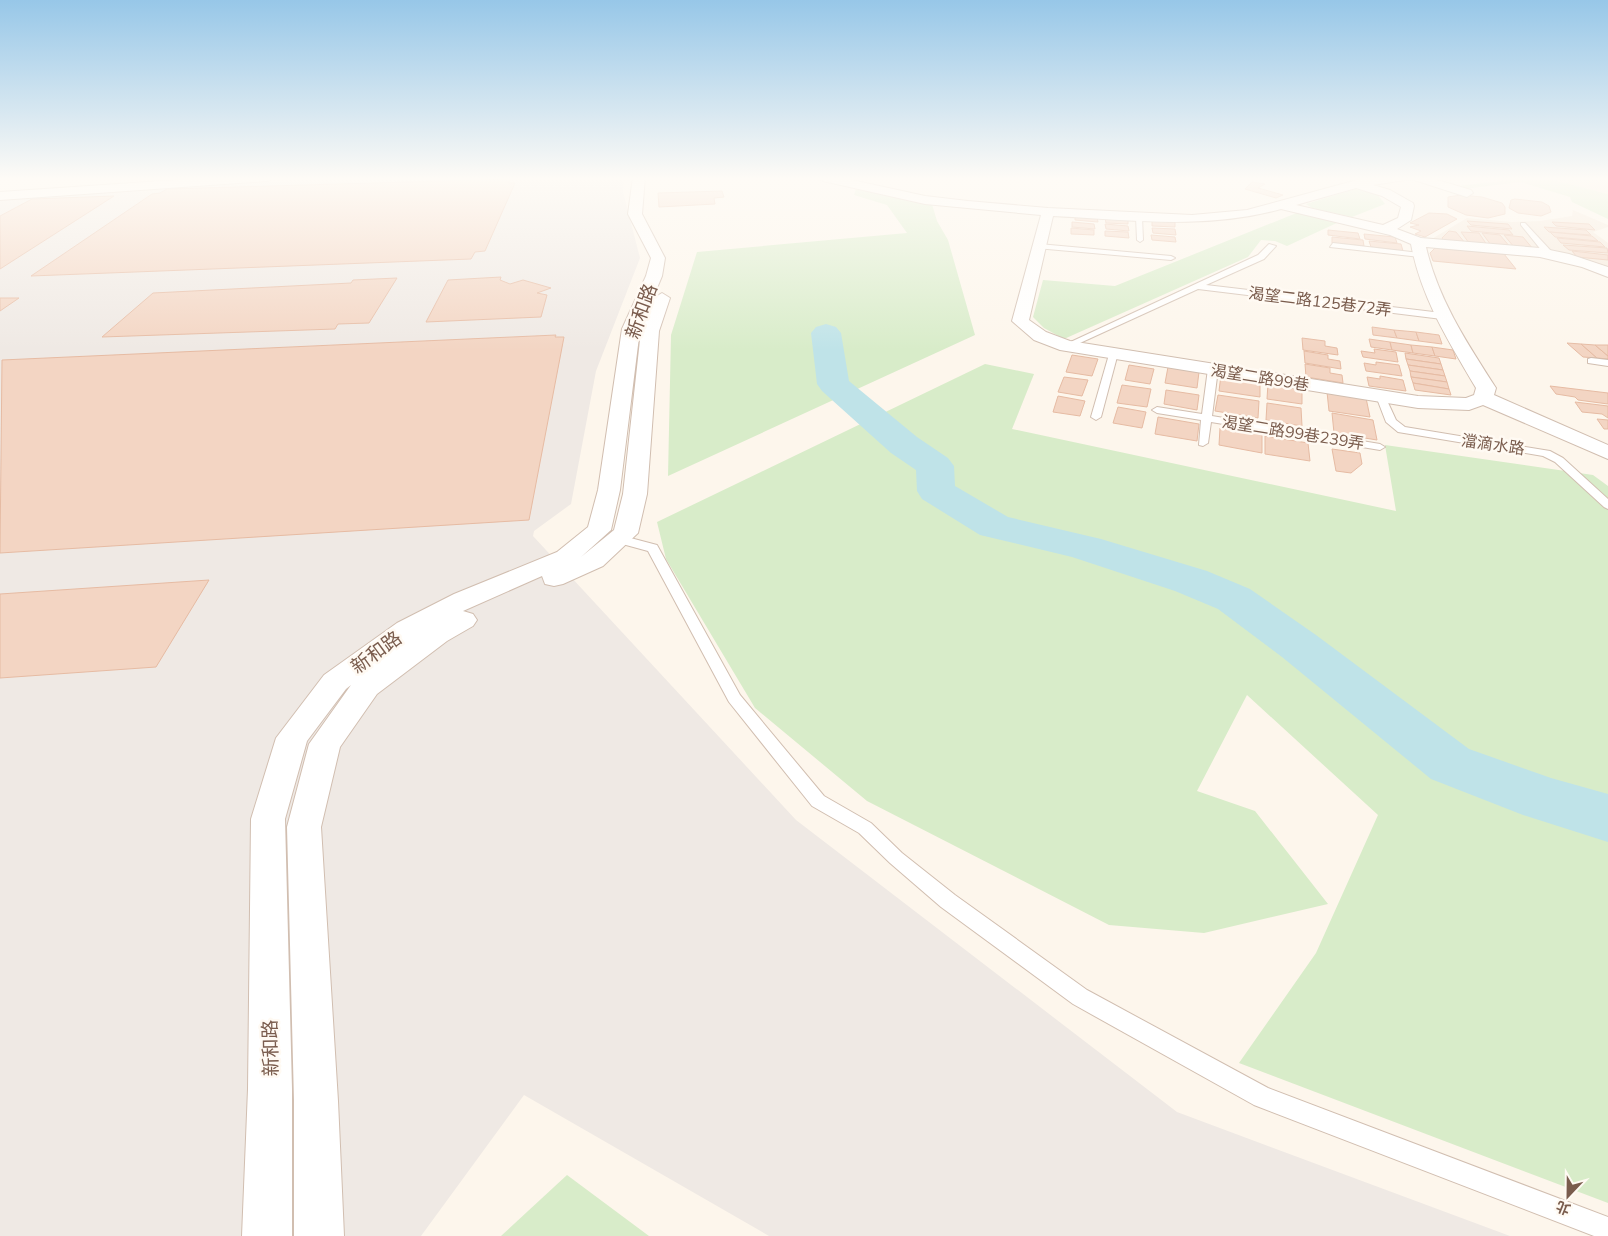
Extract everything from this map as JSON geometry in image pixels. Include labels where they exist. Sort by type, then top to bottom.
[{"type":"street","name":"新和路","points":[[267,1236],[270,1089],[268,820],[292,738],[335,682],[407,629],[463,600],[566,557],[599,530],[610,490],[630,330],[654,276],[658,258],[645,235]]},
{"type":"street","name":"新和路","points":[[319,1236],[316,1101],[304,827],[325,744],[366,687],[437,634],[492,604],[594,561],[626,533],[635,494],[650,331],[671,278],[675,259],[661,235]]},
{"type":"street","name":"渴望二路99巷","points":[[1042,235],[1020,321],[1040,336],[1066,346],[1418,402],[1469,404],[1483,398]]},
{"type":"street","points":[[1403,235],[1410,237],[1419,248],[1442,316],[1486,388],[1483,398],[1608,453]]},
{"type":"street","points":[[1419,248],[1549,254],[1586,262],[1608,272]]},
{"type":"lane","points":[[1140,235],[1140,240]]},
{"type":"lane","points":[[1532,235],[1549,254]]},
{"type":"lane","points":[[1333,244],[1419,248]]},
{"type":"lane","points":[[1039,246],[1171,258]]},
{"type":"lane","points":[[1066,346],[1261,257],[1272,246]]},
{"type":"lane","name":"渴望二路125巷72弄","points":[[1197,286],[1442,316]]},
{"type":"lane","points":[[1096,416],[1113,354]]},
{"type":"lane","points":[[1592,362],[1608,362]]},
{"type":"lane","name":"渴望二路99巷239弄","points":[[1203,443],[1213,369]]},
{"type":"lane","name":"澢滴水路","points":[[1381,396],[1391,422],[1402,430],[1546,453],[1559,460],[1608,504]]},
{"type":"lane","name":"渴望二路99巷239弄","points":[[1157,410],[1380,447]]},
{"type":"lane","points":[[619,539],[652,548],[734,698],[818,801],[865,828],[896,858],[948,901],[1080,997],[1262,1097],[1608,1229]]},
{"type":"shaded area","points":[[0,235],[634,235],[640,258],[596,371],[571,504],[534,531],[533,536],[796,820],[1177,1112],[1510,1236],[769,1236],[524,1095],[421,1236],[0,1236]]},
{"type":"shaded area","points":[[1439,235],[1597,235],[1608,243],[1608,267],[1567,255],[1430,240]]},
{"type":"green space","points":[[888,235],[945,235],[975,335],[668,476],[671,335],[697,252]]},
{"type":"green space","points":[[1243,235],[1312,235],[1287,246],[1275,241],[1261,240],[1248,257],[1064,339],[1044,328],[1033,317],[1043,280],[1115,286]]},
{"type":"green space","points":[[985,364],[1034,374],[1012,429],[1396,511],[1385,445],[1593,475],[1608,486],[1608,1203],[1239,1063],[1316,953],[1378,815],[1247,695],[1197,791],[1255,811],[1328,904],[1204,933],[1109,925],[867,801],[755,708],[666,559],[657,522]]},
{"type":"green space","points":[[567,1175],[649,1236],[501,1236]]},
{"type":"building","points":[[0,235],[54,235],[0,269]]},
{"type":"building","points":[[92,235],[492,235],[485,251],[475,252],[471,259],[31,276]]},
{"type":"building","points":[[1128,235],[1129,238],[1105,236]]},
{"type":"building","points":[[1151,235],[1175,237],[1176,242],[1152,240]]},
{"type":"building","points":[[1328,235],[1359,235],[1360,239]]},
{"type":"building","points":[[1364,235],[1395,237],[1397,243],[1365,239]]},
{"type":"building","points":[[1445,235],[1458,235],[1465,243],[1444,241],[1442,238]]},
{"type":"building","points":[[1463,235],[1480,235],[1487,245],[1469,243]]},
{"type":"building","points":[[1483,235],[1500,235],[1510,247],[1491,245]]},
{"type":"building","points":[[1504,235],[1523,237],[1533,249],[1514,247]]},
{"type":"building","points":[[1553,235],[1578,235],[1592,236],[1598,241],[1555,237]]},
{"type":"building","points":[[1332,237],[1363,240],[1364,246],[1332,243]]},
{"type":"building","points":[[1557,238],[1600,242],[1605,247],[1561,243]]},
{"type":"building","points":[[1369,241],[1401,244],[1403,251],[1371,247]]},
{"type":"building","points":[[1563,245],[1607,248],[1608,253],[1569,250]]},
{"type":"building","points":[[1435,248],[1504,254],[1516,269],[1433,261],[1430,253]]},
{"type":"building","points":[[1572,251],[1608,255],[1608,260],[1577,257]]},
{"type":"building","points":[[501,277],[500,280],[510,284],[523,280],[551,288],[537,293],[547,295],[541,317],[426,322],[448,280]]},
{"type":"building","points":[[397,278],[369,323],[338,324],[335,329],[102,337],[153,293],[351,283],[353,280]]},
{"type":"building","points":[[0,298],[19,298],[0,311]]},
{"type":"building","points":[[1372,327],[1394,330],[1397,338],[1373,335]]},
{"type":"building","points":[[1394,330],[1416,332],[1419,341],[1397,338]]},
{"type":"building","points":[[1416,332],[1439,335],[1442,344],[1419,341]]},
{"type":"building","points":[[556,335],[555,337],[564,337],[529,520],[0,553],[2,360]]},
{"type":"building","points":[[1302,338],[1325,341],[1325,346],[1337,348],[1338,355],[1303,350]]},
{"type":"building","points":[[1369,339],[1390,342],[1392,350],[1371,347]]},
{"type":"building","points":[[1390,342],[1411,345],[1413,353],[1392,350]]},
{"type":"building","points":[[1567,343],[1581,344],[1597,358],[1583,357]]},
{"type":"building","points":[[1581,344],[1595,345],[1608,356],[1608,359],[1597,358]]},
{"type":"building","points":[[1411,345],[1432,347],[1435,356],[1413,353]]},
{"type":"building","points":[[1595,345],[1608,345],[1608,356]]},
{"type":"building","points":[[1432,347],[1453,350],[1456,359],[1435,356]]},
{"type":"building","points":[[1374,349],[1396,352],[1398,362],[1363,357],[1361,351],[1375,353]]},
{"type":"building","points":[[1304,351],[1328,355],[1328,359],[1340,361],[1341,369],[1305,363]]},
{"type":"building","points":[[1405,353],[1439,358],[1441,364],[1406,359]]},
{"type":"building","points":[[1072,355],[1098,359],[1092,376],[1066,372]]},
{"type":"building","points":[[1406,359],[1441,364],[1443,370],[1408,365]]},
{"type":"building","points":[[1376,362],[1399,365],[1402,376],[1366,371],[1364,363],[1376,365]]},
{"type":"building","points":[[1305,364],[1330,368],[1330,373],[1342,375],[1343,383],[1306,377]]},
{"type":"building","points":[[1129,365],[1154,369],[1150,384],[1125,380]]},
{"type":"building","points":[[1408,365],[1443,370],[1445,376],[1410,371]]},
{"type":"building","points":[[1168,367],[1199,372],[1197,388],[1165,383]]},
{"type":"building","points":[[1410,371],[1445,376],[1447,382],[1411,377]]},
{"type":"building","points":[[1221,375],[1260,382],[1260,397],[1219,391]]},
{"type":"building","points":[[1380,376],[1403,380],[1406,391],[1369,386],[1367,377],[1380,379]]},
{"type":"building","points":[[1064,377],[1088,380],[1082,396],[1058,392]]},
{"type":"building","points":[[1411,377],[1447,382],[1449,389],[1413,383]]},
{"type":"building","points":[[1268,383],[1302,388],[1302,404],[1267,399]]},
{"type":"building","points":[[1413,383],[1449,389],[1451,395],[1415,390]]},
{"type":"building","points":[[1122,385],[1151,389],[1147,407],[1117,403]]},
{"type":"building","points":[[1550,386],[1608,393],[1608,404],[1578,400],[1575,397],[1556,394]]},
{"type":"building","points":[[1166,390],[1199,395],[1197,410],[1164,404]]},
{"type":"building","points":[[1327,392],[1366,398],[1370,417],[1329,411]]},
{"type":"building","points":[[1218,395],[1259,401],[1258,418],[1215,411]]},
{"type":"building","points":[[1058,396],[1085,401],[1080,416],[1053,412]]},
{"type":"building","points":[[1575,402],[1608,406],[1608,418],[1602,414],[1582,412]]},
{"type":"building","points":[[1267,403],[1301,408],[1302,426],[1266,420]]},
{"type":"building","points":[[1118,407],[1146,412],[1142,428],[1113,423]]},
{"type":"building","points":[[1332,413],[1373,420],[1377,440],[1334,433]]},
{"type":"building","points":[[1158,417],[1199,424],[1197,441],[1155,434]]},
{"type":"building","points":[[1597,419],[1608,420],[1608,429],[1604,429]]},
{"type":"building","points":[[1220,428],[1262,435],[1262,453],[1219,445]]},
{"type":"building","points":[[1265,436],[1308,443],[1310,461],[1265,454]]},
{"type":"building","points":[[1332,449],[1360,453],[1362,464],[1351,473],[1336,471]]},
{"type":"building","points":[[209,580],[156,667],[0,678],[0,594]]},
{"type":"waterway","points":[[826,333],[833,384],[904,445],[935,466],[936,491],[994,526],[1086,548],[1191,581],[1234,599],[1299,646],[1450,764],[1543,799],[1608,818]]}]
